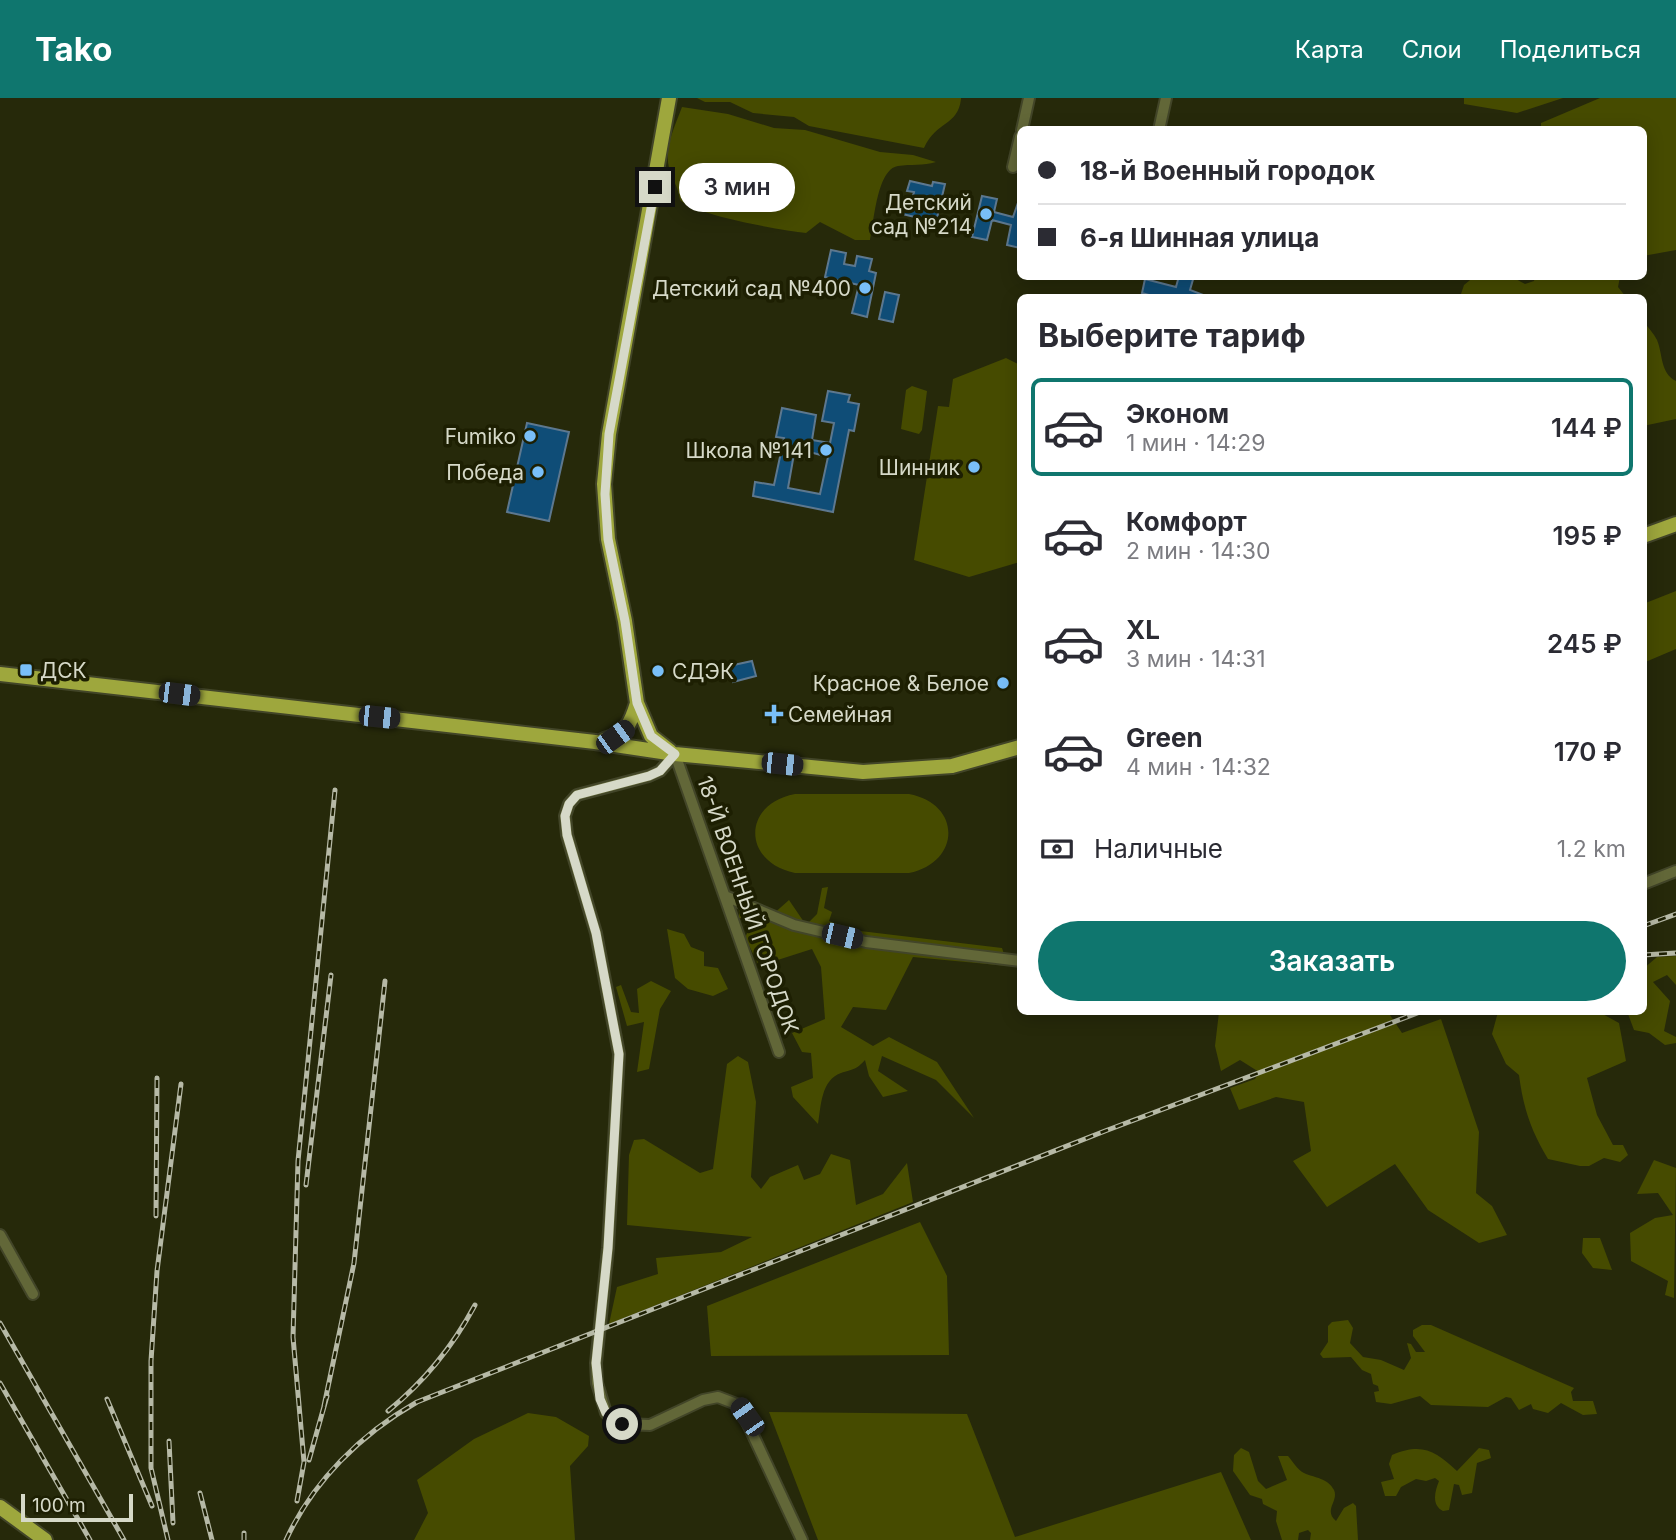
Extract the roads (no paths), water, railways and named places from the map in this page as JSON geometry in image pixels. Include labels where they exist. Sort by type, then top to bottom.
[{"type":"main road","points":[[669,98],[609,434],[604,484],[608,539],[625,621],[637,703],[651,736],[675,754]]},
{"type":"main road","points":[[1647,535],[1676,524]]},
{"type":"main road","points":[[0,674],[595,742],[675,754],[863,772],[952,766],[1017,748]]},
{"type":"main road","points":[[595,742],[615,737],[628,729],[637,703]]},
{"type":"main road","points":[[0,1507],[45,1540]]},
{"type":"street","points":[[1023,126],[1029,98]]},
{"type":"street","points":[[1160,126],[1166,98]]},
{"type":"street","points":[[1013,167],[1017,150]]},
{"type":"street","name":"18-Й ВОЕННЫЙ ГОРОДОК","points":[[779,1052],[675,754],[660,771],[649,776],[577,795],[569,804],[565,816],[567,835],[596,933],[619,1054],[608,1248],[596,1363],[597,1383],[606,1413],[622,1424],[650,1425],[703,1400],[718,1398],[739,1405],[802,1540]]},
{"type":"street","points":[[1647,882],[1676,871]]},
{"type":"street","points":[[725,896],[794,925],[866,942],[1017,961]]},
{"type":"street","points":[[0,1235],[33,1294]]},
{"type":"railway","points":[[297,1501],[304,1462],[293,1337],[298,1161],[335,790]]},
{"type":"railway","points":[[1647,925],[1676,914]]},
{"type":"railway","points":[[1647,955],[1676,953]]},
{"type":"railway","points":[[306,1185],[331,975]]},
{"type":"railway","points":[[324,1406],[354,1263],[385,981]]},
{"type":"railway","points":[[286,1540],[310,1498],[341,1461],[377,1429],[417,1402],[1105,1131],[1412,1015]]},
{"type":"railway","points":[[156,1216],[157,1078]]},
{"type":"railway","points":[[168,1540],[151,1468],[151,1361],[157,1271],[181,1084]]},
{"type":"railway","points":[[388,1411],[414,1388],[437,1362],[475,1305]]},
{"type":"railway","points":[[0,1323],[124,1540]]},
{"type":"railway","points":[[0,1383],[90,1540]]},
{"type":"railway","points":[[309,1460],[327,1396]]},
{"type":"railway","points":[[107,1399],[152,1506]]},
{"type":"railway","points":[[169,1441],[173,1523]]},
{"type":"railway","points":[[200,1493],[212,1540]]},
{"type":"railway","points":[[244,1533],[244,1540]]},
{"type":"place","name":"Детский сад №214","points":[[986,214]]},
{"type":"place","name":"Детский сад №400","points":[[865,288]]},
{"type":"place","name":"Fumiko","points":[[530,436]]},
{"type":"place","name":"Школа №141","points":[[826,450]]},
{"type":"place","name":"Шинник","points":[[974,467]]},
{"type":"place","name":"Победа","points":[[538,472]]},
{"type":"place","name":"ДСК","points":[[26,670]]},
{"type":"place","name":"СДЭК","points":[[658,671]]},
{"type":"place","name":"Красное & Белое","points":[[1003,683]]},
{"type":"place","name":"Семейная","points":[[774,714]]}]
